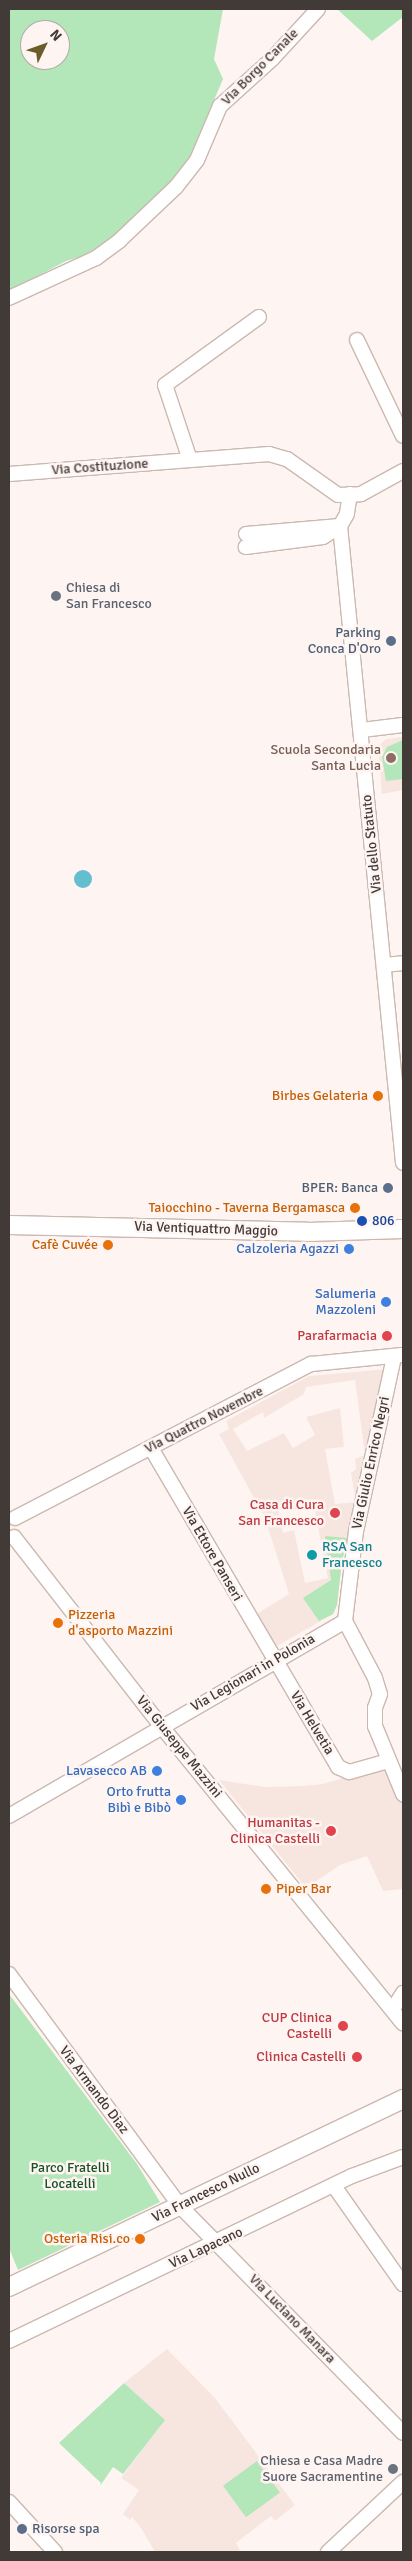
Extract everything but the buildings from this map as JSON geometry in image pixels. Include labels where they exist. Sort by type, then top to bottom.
[{"type":"street","name":"Via Borgo Canale","points":[[9,298],[96,258],[119,241],[176,186],[197,160],[220,106],[272,58],[318,9]]},
{"type":"street","points":[[190,460],[165,385],[259,317]]},
{"type":"street","points":[[357,340],[403,436]]},
{"type":"street","name":"Via Costituzione","points":[[9,474],[269,454],[287,459],[327,490],[338,495],[350,494]]},
{"type":"street","points":[[350,494],[360,494],[403,471]]},
{"type":"street","name":"Via dello Statuto","points":[[350,494],[347,514],[340,526],[362,730],[360,769],[385,965],[403,1163]]},
{"type":"street","points":[[246,540],[340,526]]},
{"type":"street","points":[[362,730],[403,725]]},
{"type":"street","points":[[385,965],[403,963]]},
{"type":"street","name":"Via Ventiquattro Maggio","points":[[9,1225],[308,1232],[403,1229]]},
{"type":"street","name":"Via Quattro Novembre","points":[[12,1516],[152,1448],[311,1364],[398,1356]]},
{"type":"street","name":"Via Giulio Enrico Negri","points":[[345,1621],[356,1531],[398,1356]]},
{"type":"street","name":"Via Ettore Panseri","points":[[152,1448],[275,1659]]},
{"type":"street","name":"Via Giuseppe Mazzini","points":[[12,1516],[17,1528],[11,1538],[162,1727],[393,2009],[403,2024]]},
{"type":"street","points":[[345,1621],[380,1694],[375,1708],[375,1726],[403,1794]]},
{"type":"street","name":"Via Legionari in Polonia","points":[[9,1815],[275,1659],[345,1621]]},
{"type":"street","name":"Via Helvetia","points":[[275,1659],[338,1767],[350,1772],[388,1761]]},
{"type":"street","name":"Via Armando Diaz","points":[[9,1974],[180,2206]]},
{"type":"street","points":[[393,2009],[403,1993]]},
{"type":"street","name":"Via Francesco Nullo","points":[[9,2286],[403,2099]]},
{"type":"street","name":"Via Lapacano","points":[[9,2341],[334,2186],[403,2157]]},
{"type":"street","points":[[334,2186],[403,2284]]},
{"type":"street","name":"Via Luciano Manara","points":[[180,2206],[403,2433]]},
{"type":"street","points":[[328,2552],[403,2482]]},
{"type":"street","points":[[9,2502],[55,2552]]},
{"type":"shaded area","name":"Scuola Secondaria Santa Lucia","points":[[403,737],[403,790],[382,794],[378,746],[386,739]]},
{"type":"shaded area","name":"Casa di Cura San Francesco","points":[[387,1369],[356,1502],[342,1561],[337,1605],[333,1614],[272,1649],[253,1616],[289,1594],[265,1518],[219,1434],[229,1429],[226,1421],[309,1376]],"holes":[[[355,1380],[365,1455],[355,1459],[356,1469],[351,1473],[356,1502],[335,1504],[325,1449],[344,1447],[340,1408],[306,1417],[315,1435],[293,1448],[284,1433],[247,1451],[233,1429],[263,1412],[264,1418],[304,1394],[306,1387]],[[313,1501],[328,1578],[305,1583],[294,1530],[283,1533],[278,1508]]]},
{"type":"shaded area","name":"Humanitas - Clinica Castelli","points":[[384,1765],[403,1806],[403,1889],[383,1891],[367,1856],[340,1865],[306,1888],[219,1780],[265,1787],[303,1786],[323,1784]]},
{"type":"shaded area","points":[[167,2349],[215,2398],[295,2505],[275,2521],[271,2516],[236,2543],[240,2550],[236,2552],[155,2552],[132,2517],[130,2520],[123,2514],[139,2490],[121,2478],[164,2420],[124,2383]]},
{"type":"green space","points":[[9,9],[223,9],[214,59],[223,79],[190,156],[170,189],[96,252],[66,261],[9,291]]},
{"type":"green space","points":[[337,9],[403,9],[403,17],[372,41]]},
{"type":"green space","points":[[403,740],[403,779],[386,781],[382,757],[387,747]]},
{"type":"green space","points":[[325,1536],[348,1538],[342,1561],[337,1605],[333,1614],[319,1621],[303,1598],[331,1580]]},
{"type":"green space","name":"Parco Fratelli Locatelli","points":[[9,1994],[137,2164],[160,2202],[18,2270],[9,2248]]},
{"type":"green space","points":[[124,2383],[165,2420],[123,2474],[113,2467],[100,2486],[101,2483],[59,2443]]},
{"type":"green space","points":[[257,2461],[280,2493],[246,2517],[223,2486]]},
{"type":"water","points":[[79,870],[87,870],[92,875],[90,886],[79,888],[74,883],[74,875]]},
{"type":"place","name":"Chiesa di San Francesco","points":[[56,596]]},
{"type":"place","name":"Parking Conca D'Oro","points":[[391,641]]},
{"type":"place","name":"Scuola Secondaria Santa Lucia","points":[[391,758]]},
{"type":"place","name":"Birbes Gelateria","points":[[378,1096]]},
{"type":"place","name":"BPER: Banca","points":[[388,1188]]},
{"type":"place","name":"Taiocchino - Taverna Bergamasca","points":[[355,1208]]},
{"type":"place","name":"806","points":[[362,1221]]},
{"type":"place","name":"Cafè Cuvée","points":[[108,1245]]},
{"type":"place","name":"Calzoleria Agazzi","points":[[349,1249]]},
{"type":"place","name":"Salumeria Mazzoleni","points":[[386,1302]]},
{"type":"place","name":"Parafarmacia","points":[[387,1336]]},
{"type":"place","name":"Casa di Cura San Francesco","points":[[335,1513]]},
{"type":"place","name":"RSA San Francesco","points":[[312,1555]]},
{"type":"place","name":"Pizzeria d'asporto Mazzini","points":[[58,1623]]},
{"type":"place","name":"Lavasecco AB","points":[[157,1771]]},
{"type":"place","name":"Orto frutta Bibì e Bibò","points":[[181,1800]]},
{"type":"place","name":"Humanitas - Clinica Castelli","points":[[331,1831]]},
{"type":"place","name":"Piper Bar","points":[[266,1889]]},
{"type":"place","name":"CUP Clinica Castelli","points":[[343,2026]]},
{"type":"place","name":"Clinica Castelli","points":[[357,2057]]},
{"type":"place","name":"Osteria Risi.co","points":[[140,2239]]},
{"type":"place","name":"Chiesa e Casa Madre Suore Sacramentine","points":[[393,2469]]},
{"type":"place","name":"Risorse spa","points":[[22,2529]]}]
